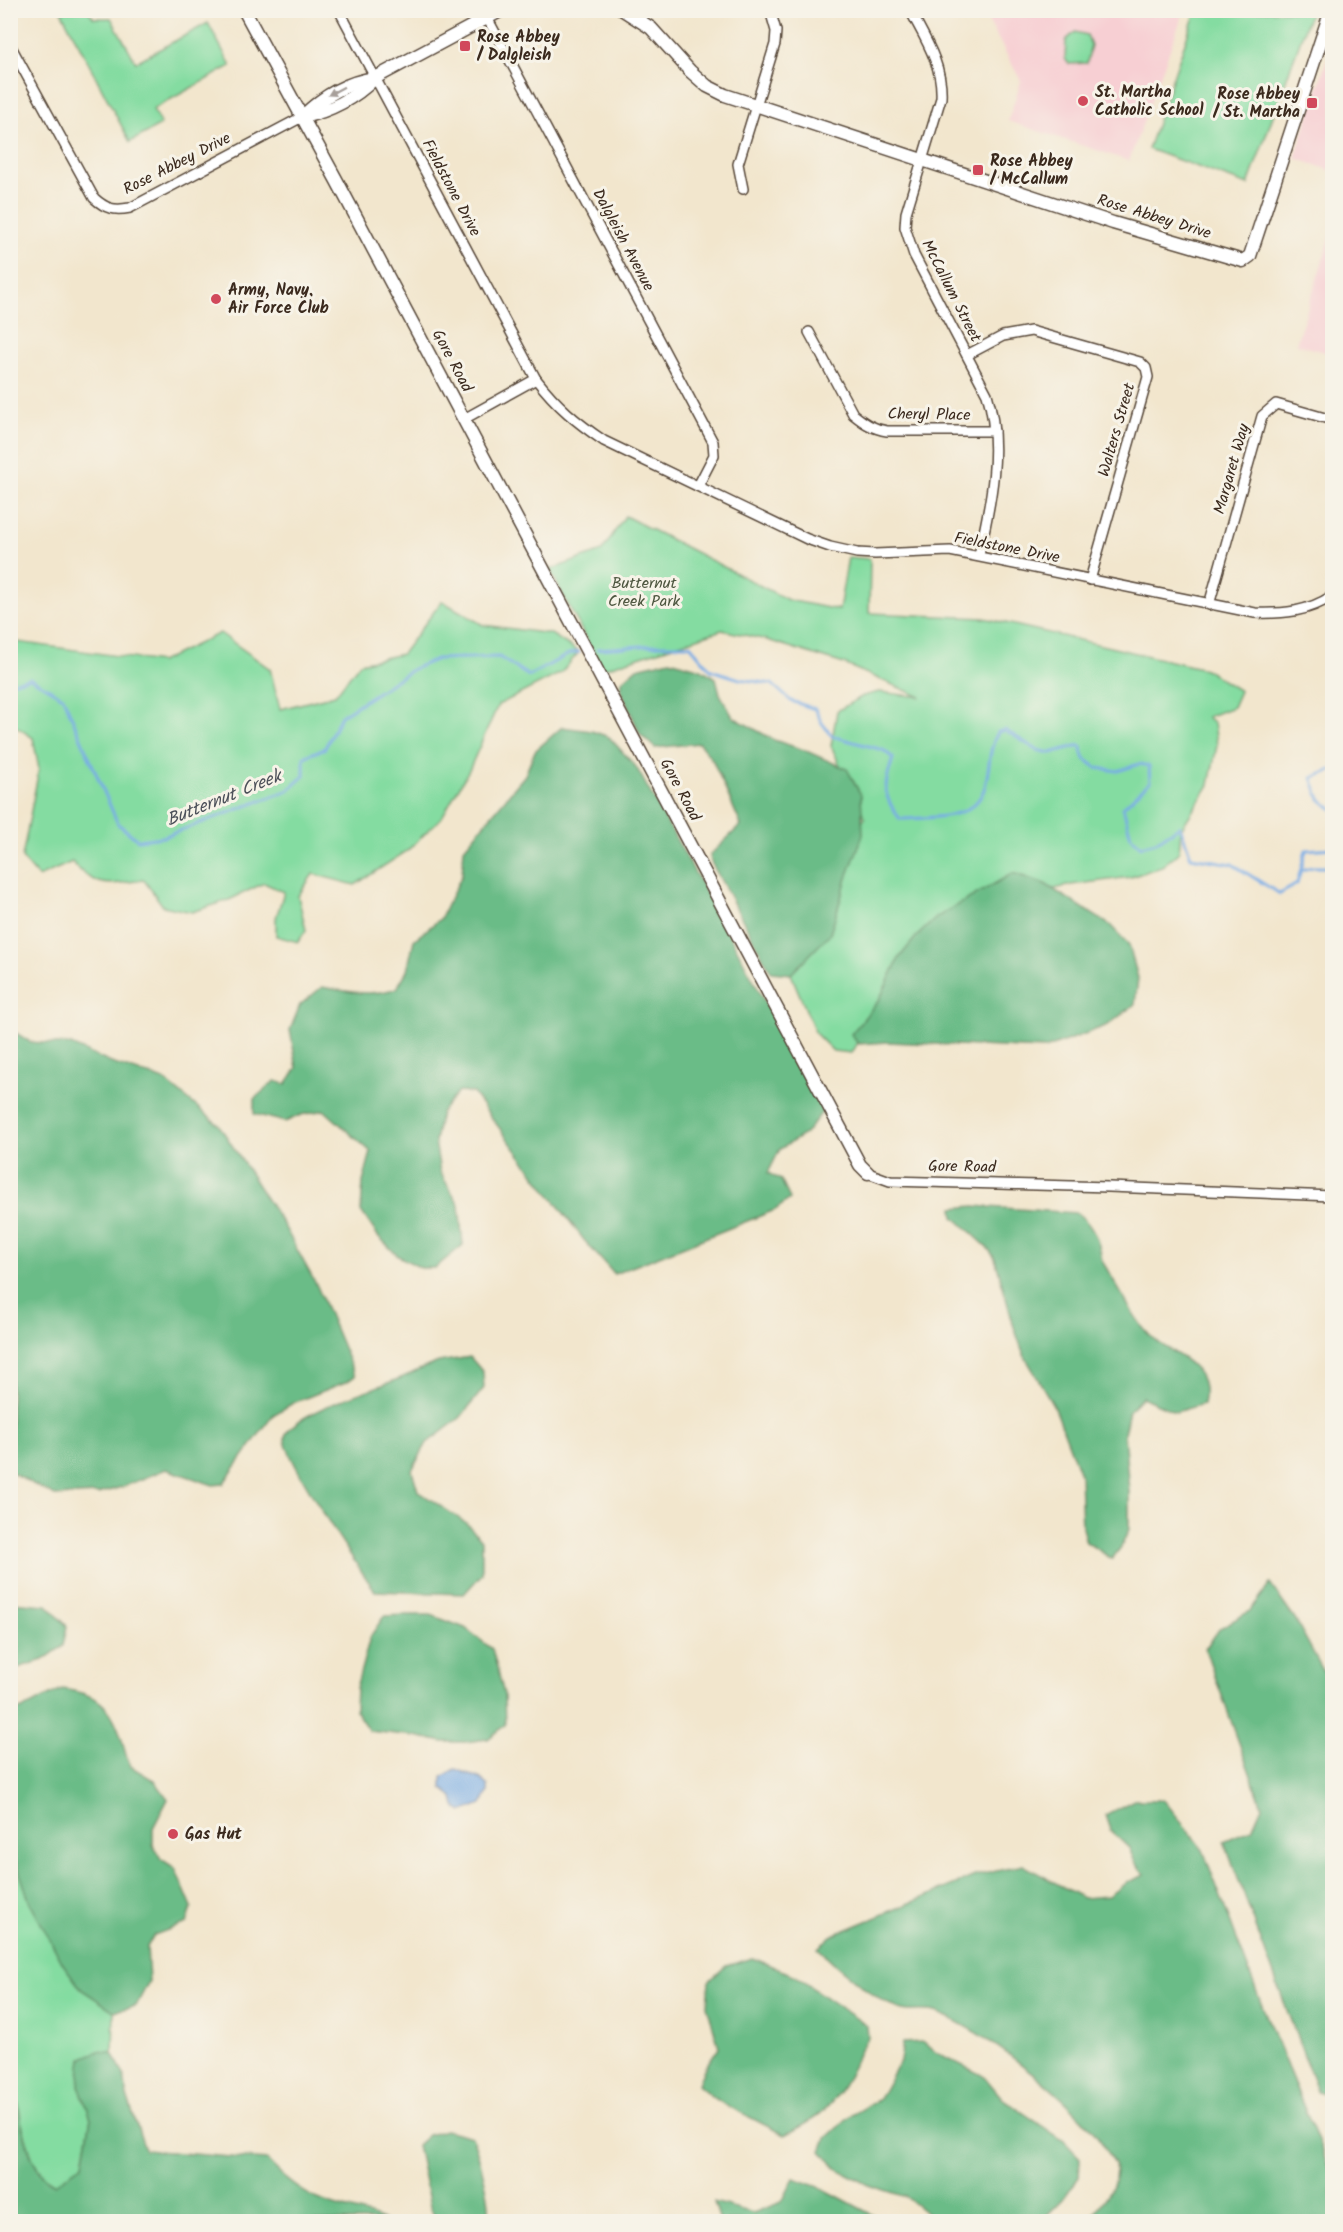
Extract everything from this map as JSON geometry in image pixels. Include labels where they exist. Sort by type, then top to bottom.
[{"type":"street","name":"Gore Road","points":[[244,10],[855,1155],[868,1173],[890,1181],[1332,1196]]},
{"type":"street","name":"Fieldstone Drive","points":[[339,10],[536,379],[556,404],[579,425],[604,441],[807,539],[856,553],[950,550],[1255,613],[1279,614],[1310,608],[1332,596]]},
{"type":"street","name":"Rose Abbey Drive","points":[[10,45],[94,198],[104,207],[118,210],[130,208],[302,117],[321,99],[355,81],[375,78],[485,14],[502,10]]},
{"type":"street","name":"Rose Abbey Drive","points":[[623,10],[651,28],[690,71],[707,86],[757,106],[1113,223],[1243,261],[1250,256],[1331,10]]},
{"type":"street","points":[[743,189],[738,164],[775,44],[776,31],[770,10]]},
{"type":"street","name":"McCallum Street","points":[[910,10],[936,60],[942,84],[941,98],[906,213],[905,227],[908,241],[987,394],[992,410],[996,459],[979,555]]},
{"type":"street","name":"Dalgleish Avenue","points":[[485,14],[713,442],[714,455],[698,486]]},
{"type":"street","name":"Walters Street","points":[[967,355],[1003,336],[1031,331],[1140,362],[1146,368],[1148,377],[1090,580]]},
{"type":"street","name":"Cheryl Place","points":[[809,332],[853,414],[863,423],[875,429],[887,431],[994,431]]},
{"type":"street","points":[[464,419],[536,379]]},
{"type":"street","name":"Margaret Way","points":[[1209,604],[1262,416],[1276,404],[1332,420]]},
{"type":"shaded area","name":"St. Martha Catholic School","points":[[983,11],[1184,11],[1129,161],[1008,121],[1021,81]]},
{"type":"shaded area","points":[[1332,44],[1332,171],[1295,158]]},
{"type":"shaded area","points":[[1332,232],[1332,354],[1296,344]]},
{"type":"green space","points":[[61,11],[88,11],[94,18],[111,18],[136,62],[208,23],[231,66],[153,109],[161,125],[130,142]]},
{"type":"green space","points":[[1196,11],[1311,11],[1248,185],[1148,149]]},
{"type":"green space","points":[[1075,32],[1087,35],[1091,45],[1087,63],[1069,64],[1065,59],[1066,40]]},
{"type":"green space","name":"Butternut Creek Park","points":[[625,516],[788,600],[839,610],[848,557],[870,559],[869,613],[984,618],[1205,669],[1240,691],[1233,707],[1207,717],[1214,723],[1217,745],[1209,785],[1181,829],[1179,852],[1162,866],[1131,877],[1071,885],[960,912],[889,987],[851,1053],[833,1051],[816,1034],[786,962],[784,936],[865,818],[831,746],[837,711],[863,696],[879,692],[921,697],[844,664],[767,640],[722,630],[602,669],[550,570],[602,551]]},
{"type":"green space","points":[[442,601],[483,625],[551,634],[579,652],[561,673],[498,705],[470,768],[442,817],[407,851],[355,885],[313,874],[298,896],[306,930],[298,942],[276,936],[276,918],[284,892],[264,883],[229,900],[192,912],[163,906],[144,880],[113,884],[97,881],[89,878],[72,862],[38,877],[22,858],[39,769],[33,738],[11,723],[11,641],[160,662],[220,633],[270,669],[280,709],[335,695],[360,663],[402,654]]},
{"type":"green space","points":[[670,660],[701,669],[716,678],[720,694],[733,717],[774,740],[847,769],[861,795],[863,835],[830,934],[791,974],[771,972],[711,862],[710,855],[741,825],[713,761],[699,743],[655,748],[640,734],[621,690],[622,681],[637,668]]},
{"type":"green space","points":[[562,727],[592,731],[609,737],[636,767],[722,921],[823,1111],[805,1134],[780,1149],[768,1173],[781,1180],[790,1199],[775,1210],[614,1274],[584,1240],[473,1093],[458,1092],[441,1112],[435,1141],[440,1172],[459,1205],[463,1245],[435,1268],[421,1268],[398,1256],[378,1236],[361,1211],[363,1182],[371,1152],[324,1110],[301,1115],[285,1122],[254,1114],[254,1099],[275,1081],[286,1084],[297,1068],[290,1030],[300,1005],[322,987],[369,993],[397,988],[407,971],[414,940],[440,919],[462,875],[464,848],[525,775],[535,751]]},
{"type":"green space","points":[[1013,873],[1045,884],[1110,925],[1129,945],[1138,978],[1135,1004],[1108,1025],[1045,1049],[888,1042],[858,1044],[851,1034],[879,1000],[899,958],[916,937],[937,917]]},
{"type":"green space","points":[[11,1032],[30,1042],[71,1045],[111,1063],[164,1080],[219,1125],[284,1226],[317,1286],[355,1376],[293,1403],[273,1415],[223,1484],[213,1485],[166,1469],[125,1486],[98,1494],[55,1496],[11,1472]]},
{"type":"green space","points":[[974,1206],[1077,1213],[1091,1228],[1097,1240],[1102,1261],[1144,1329],[1163,1346],[1185,1359],[1201,1377],[1204,1389],[1203,1404],[1176,1412],[1142,1397],[1129,1410],[1124,1434],[1129,1491],[1129,1529],[1121,1547],[1112,1559],[1086,1542],[1082,1528],[1080,1474],[1055,1408],[1024,1355],[995,1258],[987,1247],[954,1217],[953,1208]]},
{"type":"green space","points":[[470,1357],[483,1372],[484,1388],[460,1418],[427,1443],[412,1470],[418,1491],[466,1523],[482,1540],[482,1574],[464,1594],[375,1591],[308,1488],[296,1466],[285,1437],[290,1428],[302,1419],[336,1402],[434,1364]]},
{"type":"green space","points":[[1270,1584],[1296,1621],[1332,1687],[1332,2096],[1317,2091],[1224,1841],[1252,1829],[1262,1806],[1205,1649],[1220,1628],[1250,1611]]},
{"type":"green space","points":[[11,1602],[47,1605],[67,1626],[63,1646],[43,1660],[11,1670]]},
{"type":"green space","points":[[431,1615],[465,1628],[492,1649],[504,1694],[505,1725],[488,1739],[443,1742],[415,1736],[369,1731],[355,1710],[356,1688],[370,1637],[384,1616]]},
{"type":"green space","points":[[62,1689],[83,1693],[106,1707],[116,1723],[130,1766],[155,1781],[168,1799],[153,1828],[153,1845],[161,1859],[175,1868],[192,1908],[187,1923],[154,1935],[147,1947],[149,1981],[136,2006],[114,2011],[81,1989],[63,1964],[30,1903],[11,1847],[11,1710],[20,1710]]},
{"type":"green space","points":[[1134,1800],[1164,1800],[1203,1850],[1264,2011],[1332,2175],[1332,2221],[1087,2221],[1107,2196],[1116,2174],[1109,2154],[1078,2114],[1033,2073],[983,2037],[938,2013],[907,2011],[892,2006],[858,1983],[818,1948],[831,1936],[975,1876],[1023,1865],[1083,1898],[1108,1896],[1126,1883],[1145,1875],[1135,1862],[1129,1848],[1110,1830],[1105,1815]]},
{"type":"green space","points":[[10,1847],[81,1989],[114,2011],[113,2053],[99,2051],[79,2085],[91,2118],[83,2164],[55,2184],[44,2177],[33,2161],[21,2121],[11,2052]]},
{"type":"green space","points":[[753,1958],[795,1976],[867,2026],[868,2038],[839,2093],[816,2117],[784,2135],[715,2099],[698,2085],[704,2069],[719,2047],[707,2006],[709,1981],[726,1966]]},
{"type":"green space","points":[[924,2042],[935,2052],[984,2076],[1002,2098],[1064,2141],[1080,2158],[1079,2177],[1063,2199],[1041,2221],[936,2221],[906,2197],[869,2185],[836,2168],[821,2151],[826,2138],[849,2117],[879,2099],[900,2061],[903,2043]]},
{"type":"green space","points":[[99,2051],[113,2053],[124,2075],[127,2096],[145,2150],[267,2160],[291,2182],[311,2196],[385,2221],[11,2221],[11,2052],[20,2117],[29,2151],[43,2176],[55,2184],[83,2164],[91,2118],[79,2085],[82,2058]]},
{"type":"green space","points":[[445,2130],[472,2137],[487,2192],[488,2221],[436,2221],[430,2206],[417,2145],[428,2135]]},
{"type":"green space","points":[[794,2178],[822,2188],[884,2221],[720,2221],[714,2202],[753,2213],[782,2202]]},
{"type":"water","points":[[455,1769],[481,1779],[488,1785],[488,1792],[482,1804],[462,1812],[455,1807],[453,1797],[442,1788],[442,1777]]},
{"type":"waterway","name":"Butternut Creek","points":[[597,649],[690,645],[711,670],[740,679],[772,684],[791,701],[815,709],[832,736],[883,750],[893,758],[886,790],[890,803],[900,819],[952,815],[974,804],[982,795],[995,738],[998,732],[1005,730],[1037,750],[1051,753],[1080,745],[1085,759],[1097,768],[1118,771],[1139,764],[1149,766],[1150,782],[1123,807],[1131,837],[1141,846],[1156,842],[1180,826],[1191,857],[1232,864],[1280,894],[1297,884],[1306,850],[1332,848]]},
{"type":"waterway","name":"Butternut Creek","points":[[10,683],[30,678],[63,697],[118,824],[138,840],[163,837],[287,791],[304,776],[304,757],[325,748],[341,716],[413,669],[437,659],[499,657],[529,676],[569,654],[579,652]]},
{"type":"waterway","name":"Butternut Creek","points":[[1332,770],[1312,778],[1320,799],[1332,809]]},
{"type":"waterway","points":[[1302,870],[1312,867],[1332,867]]},
{"type":"place","name":"Rose Abbey / Dalgleish","points":[[465,46]]},
{"type":"place","name":"St. Martha Catholic School","points":[[1083,101]]},
{"type":"place","name":"Rose Abbey / St. Martha","points":[[1312,103]]},
{"type":"place","name":"Rose Abbey / McCallum","points":[[978,170]]},
{"type":"place","name":"Army, Navy, Air Force Club","points":[[216,299]]},
{"type":"place","name":"Gas Hut","points":[[173,1834]]}]
